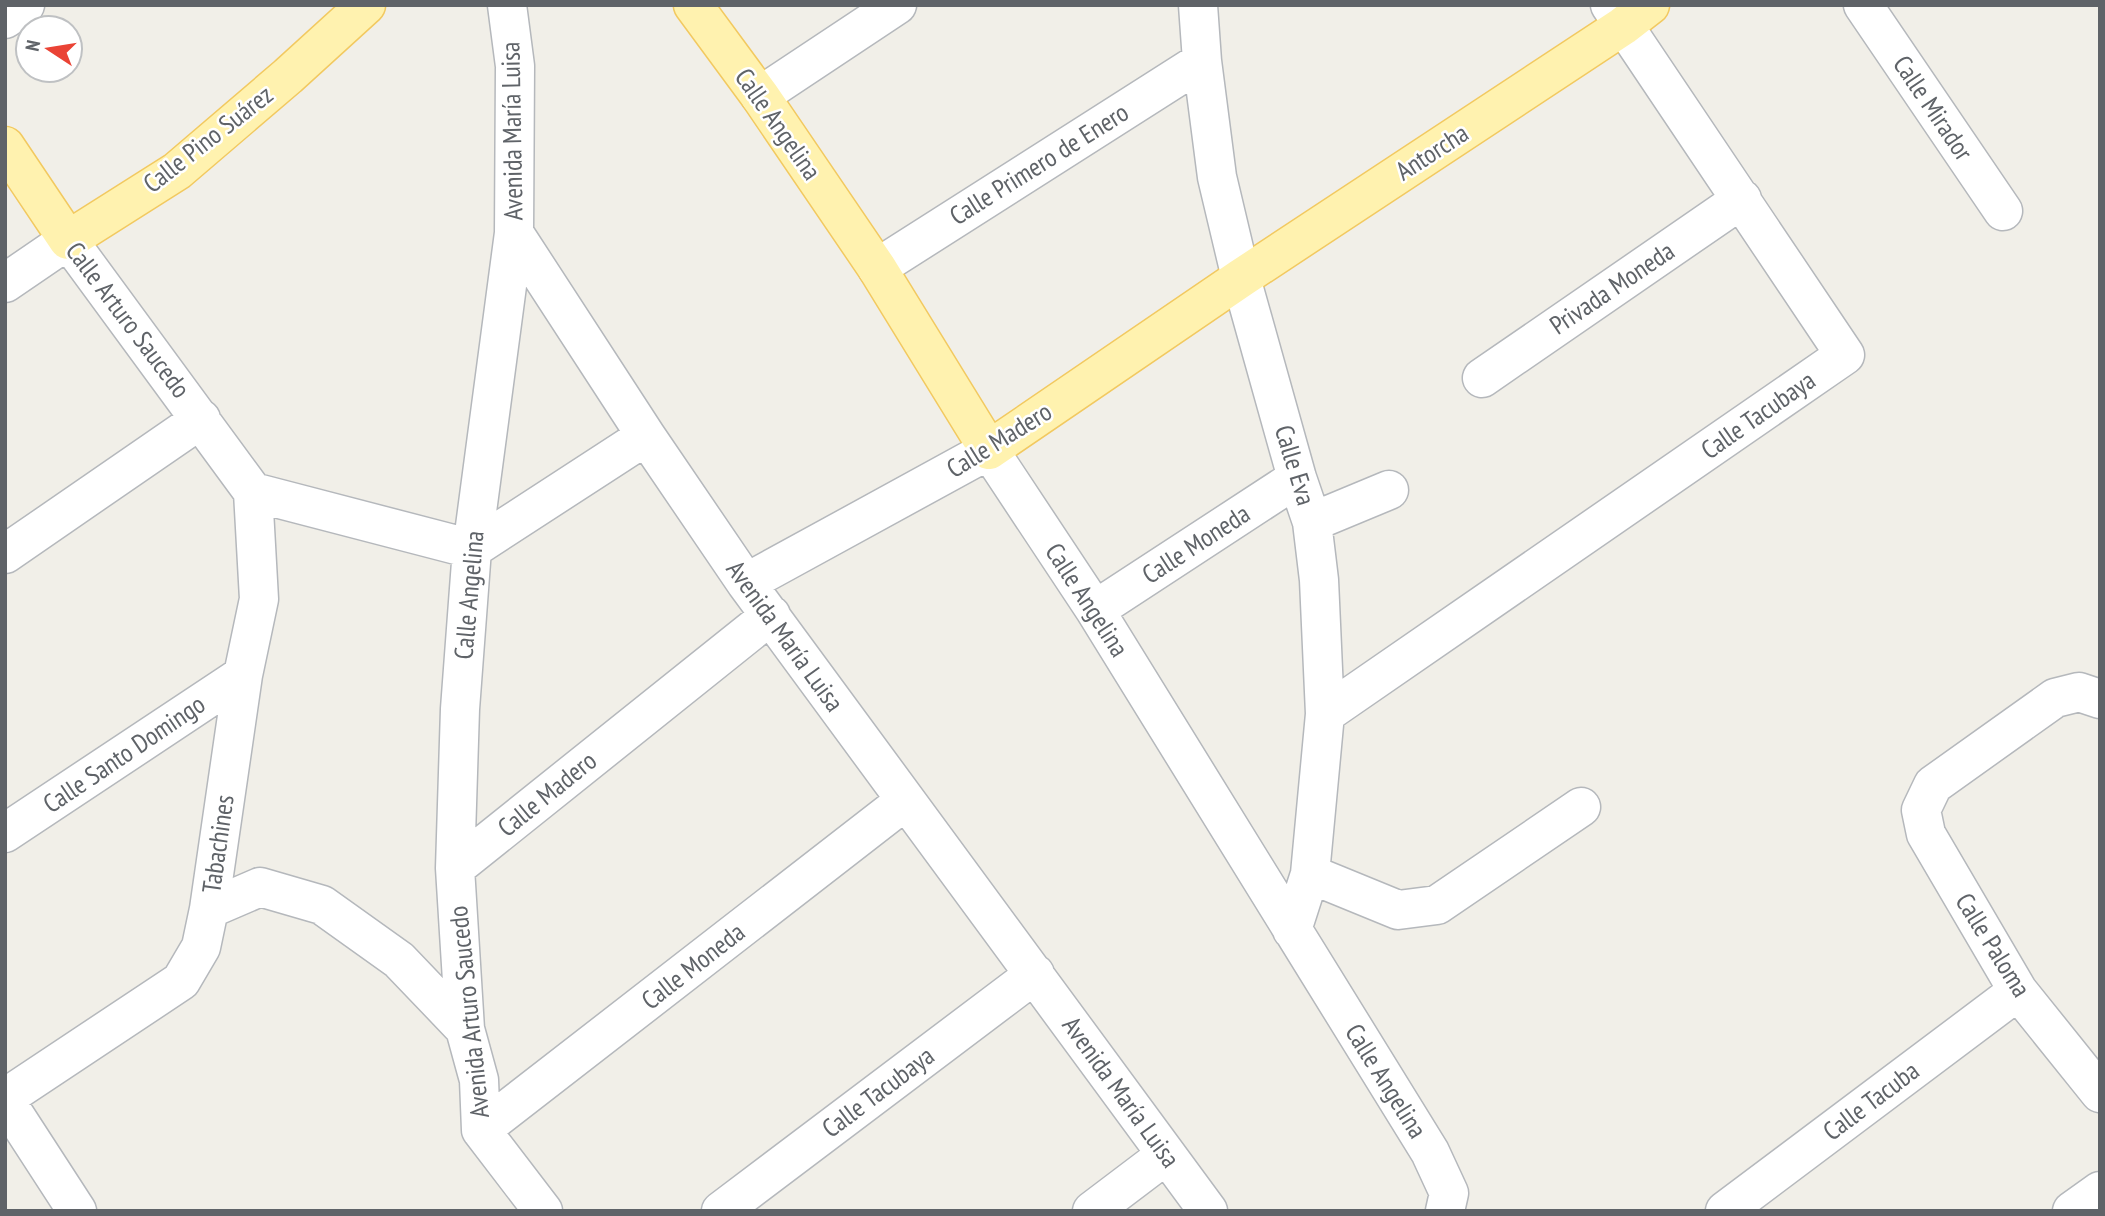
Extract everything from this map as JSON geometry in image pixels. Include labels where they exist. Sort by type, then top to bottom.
[{"type":"main road","name":"Calle Pino Suárez","points":[[68,240],[177,171],[366,5]]},
{"type":"main road","name":"Calle Angelina","points":[[693,5],[760,96],[877,268],[989,450]]},
{"type":"main road","name":"Antorcha","points":[[1241,278],[1628,12]]},
{"type":"main road","name":"Calle Arturo Saucedo","points":[[5,146],[68,240]]},
{"type":"main road","name":"Calle Madero","points":[[989,450],[1241,278]]},
{"type":"street","points":[[5,19],[25,5]]},
{"type":"street","name":"Avenida María Luisa","points":[[507,5],[515,66],[514,233],[646,436],[746,583],[1208,1211]]},
{"type":"street","points":[[760,96],[897,5]]},
{"type":"street","name":"Calle Eva","points":[[1198,5],[1202,61],[1217,177],[1241,278],[1297,478],[1312,522],[1320,580],[1325,713],[1310,874],[1292,930]]},
{"type":"street","name":"Calle Mirador","points":[[1863,5],[2003,211]]},
{"type":"street","name":"Calle Tacubaya","points":[[1325,713],[1844,355],[1742,199],[1628,12]]},
{"type":"street","name":"Calle Primero de Enero","points":[[877,268],[1202,61]]},
{"type":"street","name":"Privada Moneda","points":[[1482,377],[1742,199]]},
{"type":"street","name":"Calle Angelina","points":[[460,709],[472,549],[514,233]]},
{"type":"street","name":"Calle Pino Suárez","points":[[5,283],[68,240]]},
{"type":"street","name":"Calle Arturo Saucedo","points":[[68,240],[253,492]]},
{"type":"street","points":[[5,555],[201,419]]},
{"type":"street","points":[[253,492],[472,549],[646,436]]},
{"type":"street","name":"Calle Angelina","points":[[989,450],[1095,610],[1430,1152],[1449,1193],[1445,1211]]},
{"type":"street","name":"Calle Madero","points":[[746,583],[989,450]]},
{"type":"street","name":"Calle Moneda","points":[[1095,610],[1297,478]]},
{"type":"street","points":[[1312,522],[1389,490]]},
{"type":"street","name":"Tabachines","points":[[5,1099],[181,981],[201,947],[209,909],[243,675],[259,599],[253,492]]},
{"type":"street","name":"Calle Madero","points":[[455,868],[771,615]]},
{"type":"street","name":"Calle Santo Domingo","points":[[5,832],[243,675]]},
{"type":"street","name":"Calle Paloma","points":[[2100,699],[2079,692],[2055,698],[1933,785],[1921,810],[1926,834],[2018,991],[2100,1093]]},
{"type":"street","name":"Avenida Arturo Saucedo","points":[[460,709],[455,868],[465,1029],[479,1080],[481,1130],[543,1211]]},
{"type":"street","name":"Calle Moneda","points":[[481,1130],[905,801]]},
{"type":"street","points":[[1310,874],[1398,910],[1437,905],[1581,807]]},
{"type":"street","points":[[209,909],[260,887],[322,905],[399,960],[465,1029]]},
{"type":"street","name":"Calle Tacubaya","points":[[721,1211],[1035,974]]},
{"type":"street","name":"Calle Tacuba","points":[[1725,1211],[2018,991]]},
{"type":"street","points":[[5,1099],[77,1211]]},
{"type":"street","points":[[1092,1211],[1166,1155]]},
{"type":"street","points":[[2072,1211],[2100,1191]]}]
